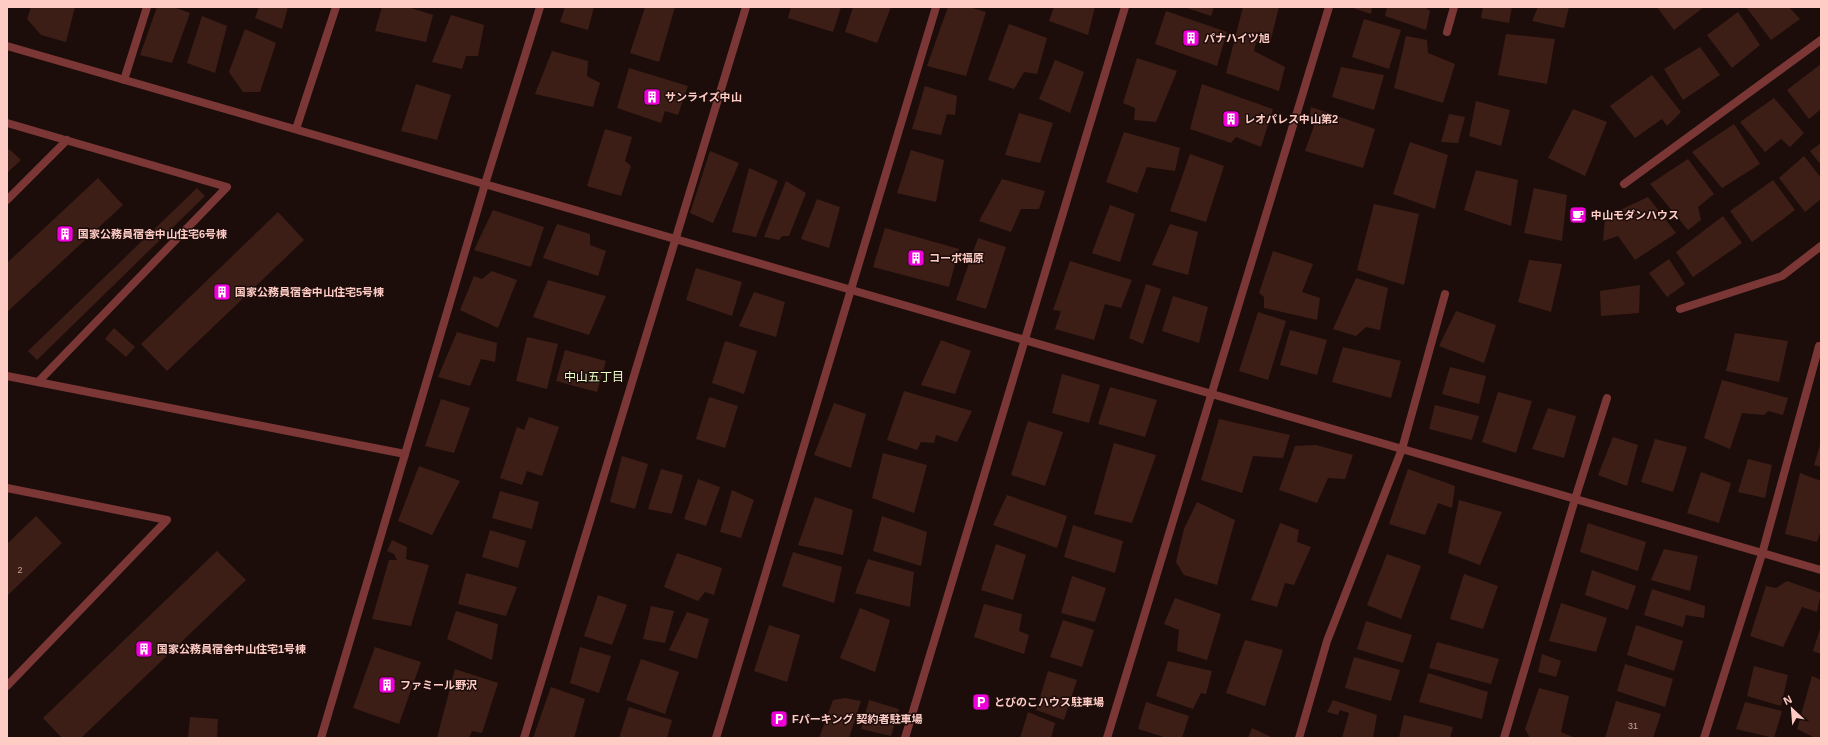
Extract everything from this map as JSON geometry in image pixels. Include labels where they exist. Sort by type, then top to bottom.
[{"type":"street","points":[[124,80],[147,7]]},
{"type":"street","points":[[296,130],[336,7]]},
{"type":"street","points":[[321,738],[485,184],[540,7]]},
{"type":"street","points":[[524,738],[746,7]]},
{"type":"street","points":[[716,738],[936,7]]},
{"type":"street","points":[[905,738],[1125,7]]},
{"type":"street","points":[[1107,738],[1329,7]]},
{"type":"street","points":[[1447,32],[1454,7]]},
{"type":"street","points":[[1624,184],[1821,40]]},
{"type":"street","points":[[7,46],[1821,570]]},
{"type":"street","points":[[7,123],[227,187],[38,382]]},
{"type":"street","points":[[7,200],[67,140]]},
{"type":"street","points":[[1680,309],[1782,276],[1821,246]]},
{"type":"street","points":[[1299,738],[1327,641],[1402,450],[1445,294]]},
{"type":"street","points":[[1704,738],[1762,554],[1819,346]]},
{"type":"street","points":[[7,376],[405,454]]},
{"type":"street","points":[[1504,738],[1575,499],[1607,398]]},
{"type":"street","points":[[7,488],[167,520],[7,686]]},
{"type":"building","points":[[31,7],[75,7],[66,42],[41,35],[27,19]]},
{"type":"building","points":[[157,7],[173,7],[190,13],[172,63],[140,55]]},
{"type":"building","points":[[259,7],[288,7],[282,29],[255,18]]},
{"type":"building","points":[[382,7],[408,7],[433,15],[426,42],[375,31]]},
{"type":"building","points":[[565,7],[594,7],[588,30],[560,22]]},
{"type":"building","points":[[645,7],[675,7],[659,62],[630,53]]},
{"type":"building","points":[[791,7],[841,7],[833,32],[788,18]]},
{"type":"building","points":[[853,7],[891,7],[877,43],[845,32]]},
{"type":"building","points":[[948,7],[969,7],[986,12],[966,76],[927,66]]},
{"type":"building","points":[[1054,7],[1095,7],[1088,35],[1049,21]]},
{"type":"building","points":[[1184,7],[1214,7],[1211,16]]},
{"type":"building","points":[[1243,7],[1279,7],[1270,43],[1256,42],[1254,51],[1285,67],[1279,91],[1226,73]]},
{"type":"building","points":[[1350,7],[1372,7],[1371,14]]},
{"type":"building","points":[[1387,7],[1424,7],[1430,11],[1426,30],[1385,16]]},
{"type":"building","points":[[1483,7],[1512,7],[1509,23],[1481,18]]},
{"type":"building","points":[[1538,7],[1569,7],[1564,28],[1532,21]]},
{"type":"building","points":[[1657,7],[1704,7],[1674,30]]},
{"type":"building","points":[[1746,7],[1789,7],[1800,19],[1771,40]]},
{"type":"building","name":"パナハイツ旭","points":[[1166,11],[1227,32],[1217,66],[1155,44]]},
{"type":"building","points":[[1738,12],[1760,45],[1732,68],[1707,35]]},
{"type":"building","points":[[451,15],[484,25],[478,56],[466,56],[462,69],[432,62]]},
{"type":"building","points":[[202,16],[227,26],[215,73],[187,63]]},
{"type":"building","points":[[1364,19],[1401,30],[1389,69],[1352,57]]},
{"type":"building","points":[[1009,24],[1047,38],[1037,74],[1024,72],[1014,89],[988,80]]},
{"type":"building","points":[[245,29],[276,43],[260,92],[243,92],[229,72]]},
{"type":"building","points":[[1506,34],[1555,39],[1547,84],[1498,75]]},
{"type":"building","points":[[1406,36],[1427,40],[1428,53],[1455,64],[1443,103],[1394,88]]},
{"type":"building","points":[[1700,47],[1720,75],[1683,100],[1664,69]]},
{"type":"building","points":[[552,51],[588,61],[587,76],[600,83],[593,107],[535,94]]},
{"type":"building","points":[[1137,58],[1177,71],[1156,122],[1134,120],[1135,108],[1123,103]]},
{"type":"building","points":[[1055,60],[1084,72],[1070,113],[1039,99]]},
{"type":"building","points":[[1821,64],[1821,109],[1809,119],[1787,90]]},
{"type":"building","points":[[1341,67],[1384,75],[1374,110],[1332,97]]},
{"type":"building","name":"サンライズ中山","points":[[629,68],[688,86],[678,115],[665,111],[661,123],[617,108]]},
{"type":"building","points":[[1652,75],[1681,112],[1667,126],[1662,119],[1635,138],[1610,106]]},
{"type":"building","points":[[416,84],[451,95],[437,140],[401,131]]},
{"type":"building","name":"レオパレス中山第2","points":[[1202,84],[1273,109],[1261,147],[1236,137],[1231,143],[1190,129]]},
{"type":"building","points":[[925,86],[957,96],[955,115],[947,114],[941,135],[912,129]]},
{"type":"building","points":[[1774,98],[1804,133],[1790,147],[1781,139],[1765,152],[1740,122]]},
{"type":"building","points":[[1476,101],[1510,110],[1501,146],[1469,136]]},
{"type":"building","points":[[1311,107],[1375,129],[1363,168],[1305,151],[1314,126],[1309,120]]},
{"type":"building","points":[[1573,109],[1607,122],[1585,176],[1548,158]]},
{"type":"building","points":[[1019,113],[1053,123],[1040,163],[1005,155]]},
{"type":"building","points":[[1449,114],[1465,117],[1458,143],[1441,142]]},
{"type":"building","points":[[1734,124],[1760,164],[1722,188],[1692,152]]},
{"type":"building","points":[[605,129],[632,137],[625,161],[631,166],[621,196],[587,186]]},
{"type":"building","points":[[1124,132],[1180,148],[1175,171],[1147,167],[1137,193],[1106,182]]},
{"type":"building","points":[[1410,142],[1448,155],[1435,209],[1393,194]]},
{"type":"building","points":[[1821,143],[1821,165],[1810,151]]},
{"type":"building","points":[[9,149],[21,160],[7,173],[7,152]]},
{"type":"building","points":[[911,150],[944,160],[936,202],[897,193]]},
{"type":"building","points":[[710,151],[739,163],[713,223],[690,213]]},
{"type":"building","points":[[1190,154],[1224,166],[1206,222],[1170,211]]},
{"type":"building","points":[[1804,156],[1821,178],[1821,199],[1805,212],[1779,178]]},
{"type":"building","points":[[1688,159],[1714,194],[1698,207],[1701,220],[1688,230],[1650,184]]},
{"type":"building","points":[[749,168],[778,181],[756,237],[732,232]]},
{"type":"building","points":[[1476,170],[1518,180],[1511,226],[1464,210]]},
{"type":"building","name":"国家公務員宿舎中山住宅6号棟","points":[[98,178],[123,205],[7,312],[7,263]]},
{"type":"building","points":[[1002,179],[1045,191],[1039,209],[1021,209],[1011,232],[979,221]]},
{"type":"building","points":[[1773,180],[1795,210],[1752,242],[1730,211]]},
{"type":"building","points":[[786,181],[806,193],[789,236],[782,236],[779,240],[764,237]]},
{"type":"building","points":[[197,188],[205,196],[37,360],[28,351]]},
{"type":"building","points":[[1534,188],[1567,195],[1562,241],[1524,233]]},
{"type":"building","points":[[1648,197],[1676,233],[1635,260],[1618,236],[1603,241],[1605,217]]},
{"type":"building","points":[[817,199],[840,207],[829,248],[801,239]]},
{"type":"building","points":[[1374,204],[1419,214],[1404,285],[1357,270]]},
{"type":"building","points":[[1110,205],[1135,214],[1120,262],[1092,253]]},
{"type":"building","points":[[493,210],[544,227],[531,267],[474,250]]},
{"type":"building","name":"国家公務員宿舎中山住宅5号棟","points":[[278,212],[304,240],[167,371],[141,344]]},
{"type":"building","points":[[1723,216],[1742,243],[1693,277],[1676,252]]},
{"type":"building","points":[[557,224],[590,234],[590,245],[606,251],[598,276],[543,258]]},
{"type":"building","points":[[1170,224],[1198,232],[1188,275],[1152,265]]},
{"type":"building","name":"コーポ福原","points":[[885,228],[959,249],[949,287],[873,267]]},
{"type":"building","points":[[978,238],[1006,247],[986,309],[956,300]]},
{"type":"building","points":[[1273,251],[1313,264],[1302,292],[1320,298],[1317,320],[1264,308],[1264,297],[1259,293]]},
{"type":"building","points":[[1669,259],[1685,284],[1667,297],[1649,273]]},
{"type":"building","points":[[1529,260],[1562,264],[1551,312],[1518,302]]},
{"type":"building","points":[[1070,261],[1132,280],[1121,308],[1105,304],[1094,340],[1055,329],[1061,311],[1053,310]]},
{"type":"building","points":[[696,268],[742,282],[732,316],[686,300]]},
{"type":"building","points":[[492,271],[517,280],[498,328],[460,310],[474,276],[482,279]]},
{"type":"building","points":[[1356,278],[1388,288],[1380,330],[1366,327],[1356,336],[1333,329]]},
{"type":"building","points":[[548,280],[606,296],[589,335],[533,317]]},
{"type":"building","points":[[1146,284],[1161,289],[1143,344],[1129,338]]},
{"type":"building","points":[[1640,285],[1639,313],[1601,316],[1600,291]]},
{"type":"building","points":[[754,292],[785,302],[776,337],[739,326]]},
{"type":"building","points":[[1173,296],[1208,307],[1199,343],[1162,331]]},
{"type":"building","points":[[1456,311],[1496,325],[1484,363],[1439,346]]},
{"type":"building","points":[[1258,312],[1286,321],[1268,380],[1239,371]]},
{"type":"building","points":[[114,328],[135,347],[126,357],[105,339]]},
{"type":"building","points":[[1290,330],[1327,340],[1317,375],[1280,365]]},
{"type":"building","points":[[457,332],[497,343],[495,362],[481,359],[470,386],[438,377]]},
{"type":"building","points":[[1735,333],[1788,341],[1779,382],[1726,371]]},
{"type":"building","points":[[527,337],[558,344],[547,389],[516,381]]},
{"type":"building","points":[[941,340],[971,351],[955,394],[921,385]]},
{"type":"building","points":[[725,341],[757,351],[744,394],[712,383]]},
{"type":"building","points":[[1343,347],[1401,361],[1391,398],[1332,382]]},
{"type":"building","points":[[565,350],[606,361],[597,392],[556,381]]},
{"type":"building","points":[[1450,367],[1486,376],[1479,404],[1442,394]]},
{"type":"building","points":[[1062,374],[1100,385],[1089,423],[1052,413]]},
{"type":"building","points":[[1722,380],[1788,398],[1783,415],[1768,411],[1764,415],[1742,413],[1730,449],[1704,438]]},
{"type":"building","points":[[1110,387],[1157,400],[1145,437],[1098,424]]},
{"type":"building","points":[[904,391],[972,411],[957,442],[936,435],[934,443],[921,442],[917,450],[887,440]]},
{"type":"building","points":[[1498,392],[1532,401],[1516,453],[1482,442]]},
{"type":"building","points":[[709,397],[738,406],[725,448],[696,439]]},
{"type":"building","points":[[441,399],[470,408],[454,453],[425,446]]},
{"type":"building","points":[[834,403],[866,414],[851,468],[814,455]]},
{"type":"building","points":[[1435,405],[1479,416],[1472,440],[1429,429]]},
{"type":"building","points":[[1548,408],[1576,416],[1564,458],[1532,449]]},
{"type":"building","points":[[529,417],[559,427],[542,476],[527,471],[522,485],[500,478],[517,427],[524,430]]},
{"type":"building","points":[[1219,419],[1290,435],[1283,458],[1253,456],[1242,493],[1201,480]]},
{"type":"building","points":[[1028,421],[1063,432],[1045,486],[1011,475]]},
{"type":"building","points":[[1613,437],[1638,445],[1627,486],[1598,475]]},
{"type":"building","points":[[1655,439],[1687,447],[1673,492],[1641,482]]},
{"type":"building","points":[[1821,442],[1821,467],[1814,465]]},
{"type":"building","points":[[1114,443],[1156,455],[1132,523],[1094,514]]},
{"type":"building","points":[[1316,445],[1353,455],[1345,479],[1328,478],[1317,503],[1279,490],[1295,446]]},
{"type":"building","points":[[883,453],[927,465],[914,513],[872,498]]},
{"type":"building","points":[[622,456],[648,464],[635,509],[610,502]]},
{"type":"building","points":[[1748,459],[1772,465],[1765,498],[1738,492]]},
{"type":"building","points":[[419,466],[460,481],[432,535],[398,521]]},
{"type":"building","points":[[661,469],[683,475],[672,514],[648,509]]},
{"type":"building","points":[[1408,469],[1455,486],[1452,508],[1438,503],[1425,535],[1389,524]]},
{"type":"building","points":[[1701,472],[1731,483],[1719,523],[1687,513]]},
{"type":"building","points":[[1800,473],[1821,481],[1821,530],[1817,542],[1785,534]]},
{"type":"building","points":[[698,479],[720,487],[706,526],[684,519]]},
{"type":"building","points":[[732,490],[754,500],[741,538],[720,532]]},
{"type":"building","points":[[500,491],[539,502],[532,529],[492,518]]},
{"type":"building","points":[[1007,495],[1067,516],[1057,548],[993,525]]},
{"type":"building","points":[[815,497],[853,510],[843,555],[798,545]]},
{"type":"building","points":[[1459,500],[1502,512],[1480,565],[1448,553]]},
{"type":"building","points":[[1197,502],[1235,520],[1217,585],[1184,575],[1176,562],[1184,529]]},
{"type":"building","points":[[36,516],[62,543],[7,596],[7,544]]},
{"type":"building","points":[[882,516],[927,532],[921,566],[873,551]]},
{"type":"building","points":[[1280,523],[1299,530],[1297,542],[1311,547],[1294,585],[1285,583],[1277,607],[1251,600]]},
{"type":"building","points":[[1588,523],[1646,542],[1638,571],[1580,552]]},
{"type":"building","points":[[1073,525],[1123,541],[1115,573],[1064,557]]},
{"type":"building","points":[[490,530],[526,541],[518,568],[482,557]]},
{"type":"building","points":[[392,540],[407,547],[406,559],[429,565],[411,626],[372,619],[389,560],[397,560],[394,554],[387,551]]},
{"type":"building","points":[[996,544],[1026,555],[1013,600],[981,590]]},
{"type":"building","points":[[1664,549],[1698,556],[1690,591],[1651,580]]},
{"type":"building","name":"国家公務員宿舎中山住宅1号棟","points":[[217,551],[246,580],[81,738],[62,738],[43,718]]},
{"type":"building","points":[[793,552],[842,567],[834,603],[782,586]]},
{"type":"building","points":[[677,553],[722,568],[714,595],[705,592],[698,601],[664,587]]},
{"type":"building","points":[[1387,554],[1421,566],[1401,619],[1367,605]]},
{"type":"building","points":[[868,559],[914,572],[910,607],[855,593]]},
{"type":"building","points":[[1592,570],[1636,586],[1628,610],[1585,595]]},
{"type":"building","points":[[466,573],[517,587],[506,616],[458,604]]},
{"type":"building","points":[[1464,574],[1498,586],[1483,629],[1450,619]]},
{"type":"building","points":[[1072,576],[1106,588],[1095,622],[1061,613]]},
{"type":"building","points":[[1787,581],[1821,593],[1817,612],[1802,607],[1783,647],[1750,636],[1766,586],[1776,588]]},
{"type":"building","points":[[1652,589],[1705,606],[1704,618],[1686,615],[1683,627],[1644,615]]},
{"type":"building","points":[[598,595],[627,605],[612,645],[584,636]]},
{"type":"building","points":[[1175,598],[1221,614],[1207,660],[1177,651],[1179,630],[1164,624]]},
{"type":"building","points":[[1561,603],[1607,618],[1596,652],[1549,641]]},
{"type":"building","points":[[984,604],[1022,614],[1019,631],[1029,635],[1024,654],[974,637]]},
{"type":"building","points":[[651,606],[674,611],[665,643],[643,639]]},
{"type":"building","points":[[860,608],[890,620],[875,672],[840,658]]},
{"type":"building","points":[[456,611],[498,624],[492,660],[447,639]]},
{"type":"building","points":[[687,612],[709,619],[697,659],[669,650]]},
{"type":"building","points":[[1063,620],[1094,630],[1082,667],[1050,657]]},
{"type":"building","points":[[1366,621],[1412,635],[1403,663],[1357,649]]},
{"type":"building","points":[[769,625],[800,635],[787,682],[754,671]]},
{"type":"building","points":[[1636,625],[1683,641],[1674,671],[1627,655]]},
{"type":"building","points":[[1821,626],[1821,654],[1813,651]]},
{"type":"building","points":[[1245,640],[1283,650],[1265,706],[1226,693]]},
{"type":"building","points":[[1437,642],[1499,659],[1491,684],[1429,668]]},
{"type":"building","name":"ファミール野沢","points":[[375,647],[421,662],[399,724],[353,708]]},
{"type":"building","points":[[580,647],[611,656],[599,693],[570,683]]},
{"type":"building","points":[[1542,654],[1561,661],[1556,677],[1538,672]]},
{"type":"building","points":[[1354,657],[1400,670],[1391,701],[1345,688]]},
{"type":"building","points":[[641,659],[679,672],[665,714],[626,700]]},
{"type":"building","points":[[1168,661],[1212,671],[1206,694],[1201,693],[1193,709],[1156,696]]},
{"type":"building","points":[[1625,664],[1673,679],[1665,707],[1617,691]]},
{"type":"building","points":[[1754,666],[1788,675],[1781,706],[1747,696]]},
{"type":"building","points":[[455,669],[498,683],[482,733],[472,731],[469,738],[437,738]]},
{"type":"building","points":[[1048,671],[1077,680],[1064,720],[1036,710]]},
{"type":"building","points":[[1428,673],[1488,692],[1482,719],[1419,702]]},
{"type":"building","points":[[1812,676],[1821,680],[1821,738],[1815,738],[1797,729]]},
{"type":"building","points":[[551,687],[585,699],[574,738],[533,738]]},
{"type":"building","points":[[1539,688],[1569,696],[1561,732],[1575,738],[1530,738],[1525,729]]},
{"type":"building","points":[[845,698],[861,701],[849,738],[819,738],[833,700]]},
{"type":"building","points":[[869,700],[899,709],[891,736],[861,729]]},
{"type":"building","points":[[1333,700],[1377,715],[1373,738],[1342,738],[1349,713],[1340,710],[1338,715],[1327,712]]},
{"type":"building","points":[[1616,701],[1661,714],[1653,738],[1605,738]]},
{"type":"building","points":[[1146,702],[1189,716],[1182,738],[1167,738],[1138,729]]},
{"type":"building","points":[[1745,702],[1782,711],[1774,738],[1736,729]]},
{"type":"building","points":[[629,707],[672,720],[667,738],[619,738]]},
{"type":"building","points":[[1028,712],[1055,723],[1051,738],[1020,738]]},
{"type":"building","points":[[1404,715],[1453,727],[1450,738],[1399,738]]},
{"type":"building","points":[[190,717],[218,719],[217,738],[188,738]]},
{"type":"building","points":[[1252,728],[1273,738],[1248,738]]},
{"type":"place","name":"パナハイツ旭","points":[[1191,38]]},
{"type":"place","name":"サンライズ中山","points":[[652,97]]},
{"type":"place","name":"レオパレス中山第2","points":[[1231,119]]},
{"type":"place","name":"中山モダンハウス","points":[[1578,215]]},
{"type":"place","name":"国家公務員宿舎中山住宅6号棟","points":[[65,234]]},
{"type":"place","name":"コーポ福原","points":[[916,258]]},
{"type":"place","name":"国家公務員宿舎中山住宅5号棟","points":[[222,292]]},
{"type":"place","name":"国家公務員宿舎中山住宅1号棟","points":[[144,649]]},
{"type":"place","name":"ファミール野沢","points":[[387,685]]},
{"type":"place","name":"とびのこハウス駐車場","points":[[981,702]]},
{"type":"place","name":"Fパーキング 契約者駐車場","points":[[779,719]]},
{"type":"district","name":"中山五丁目","points":[[594,377]]}]
